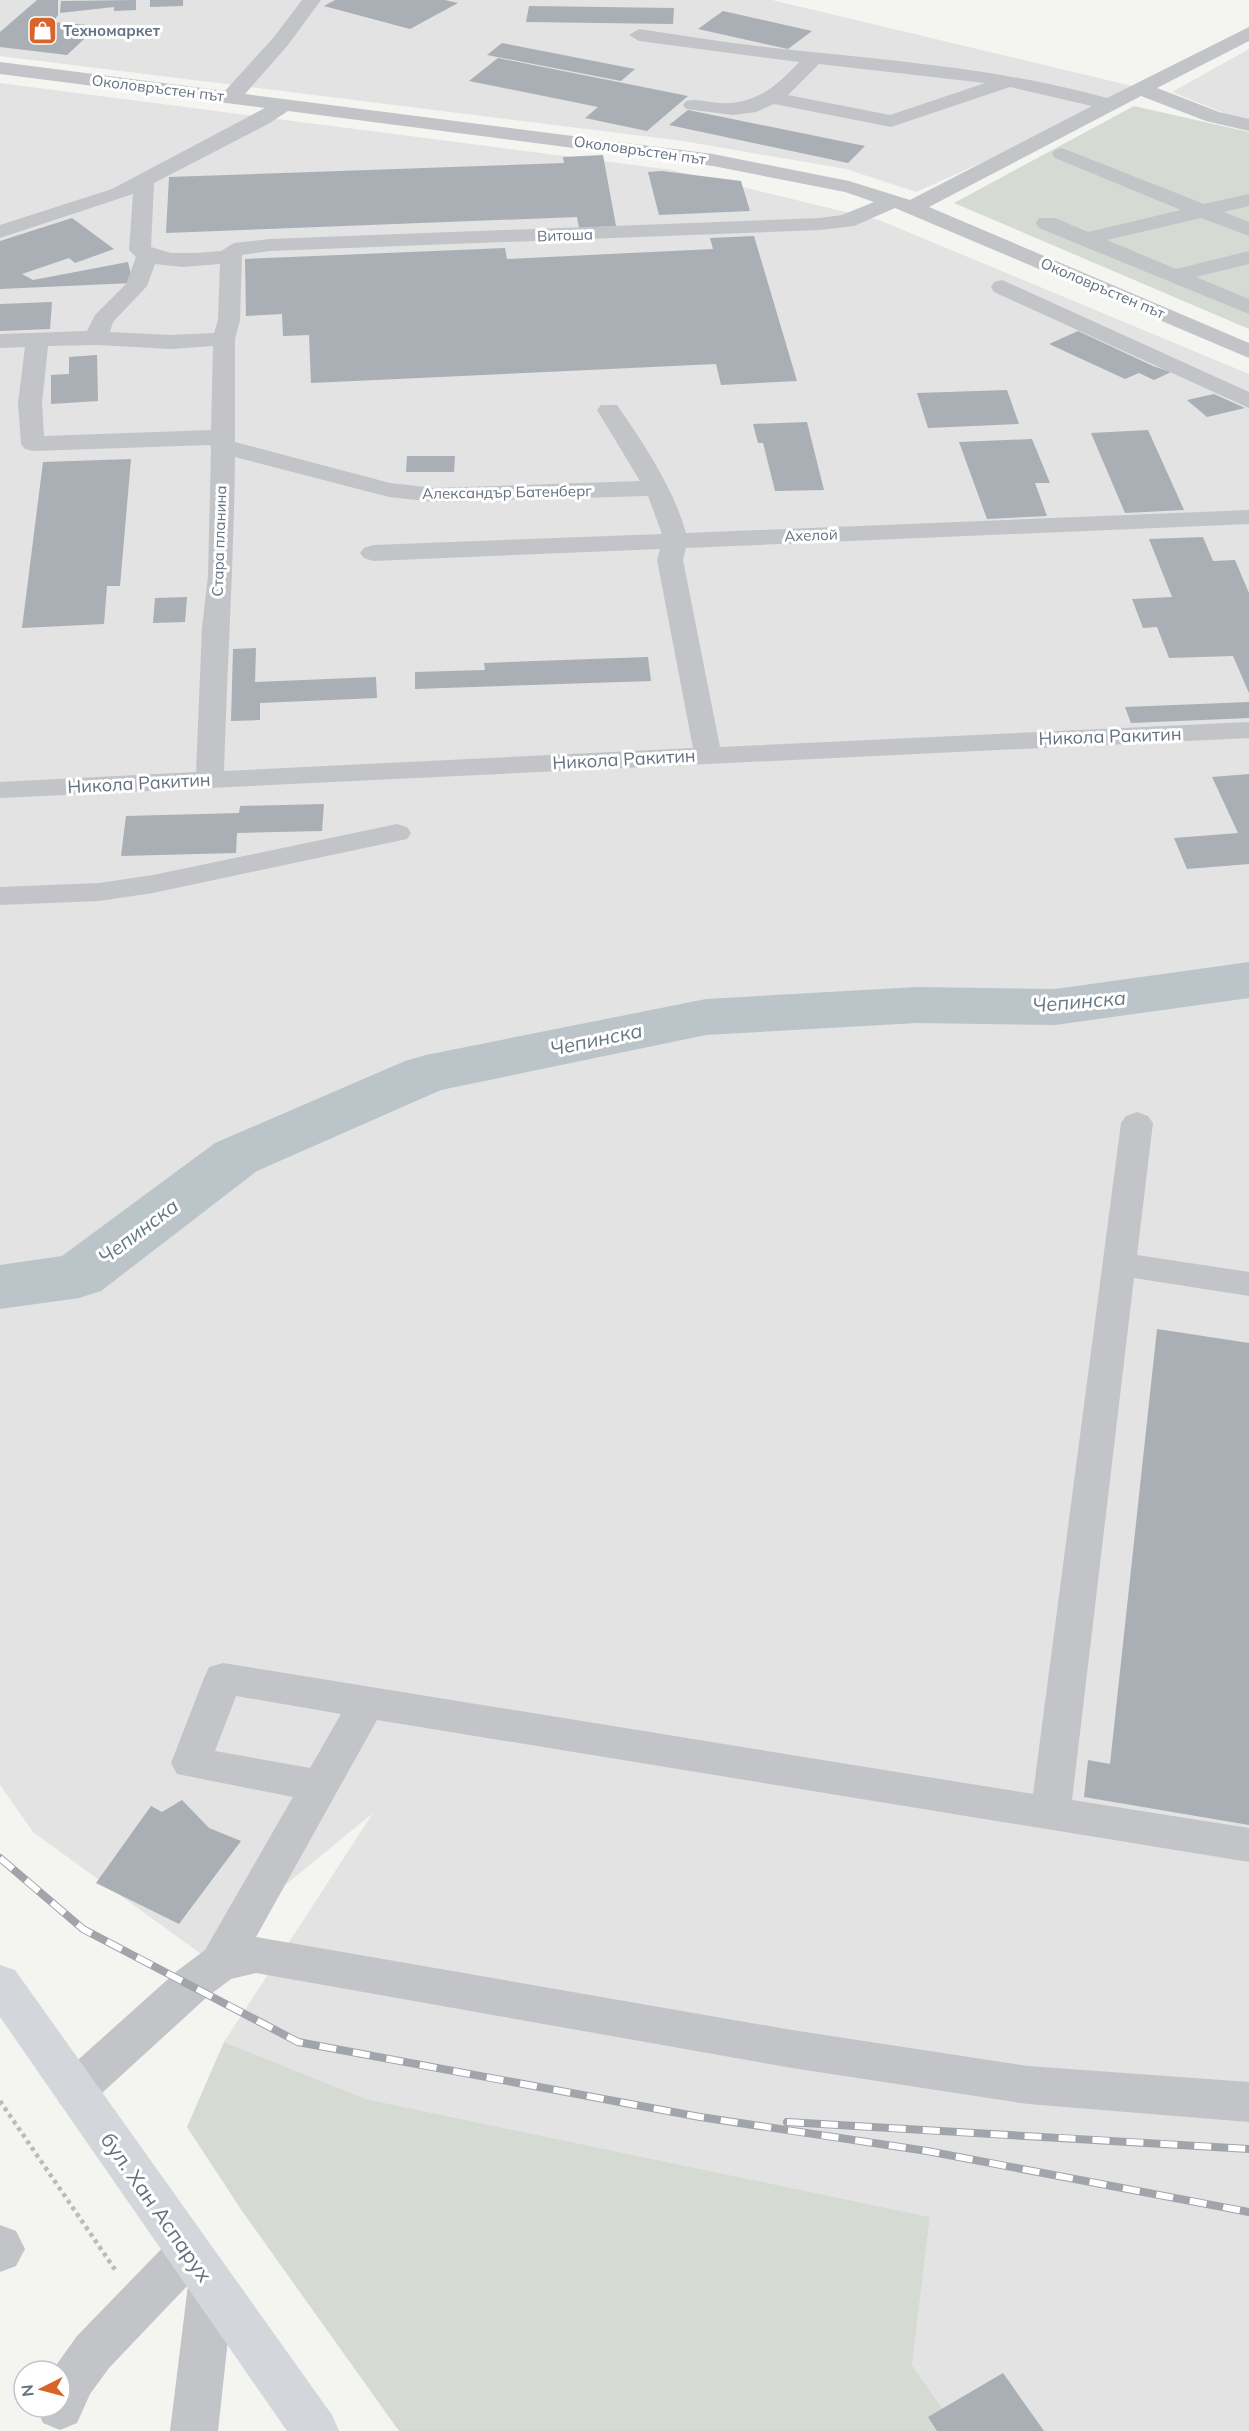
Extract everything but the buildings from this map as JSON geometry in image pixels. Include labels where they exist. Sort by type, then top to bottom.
[{"type":"main road","name":"бул. Хан Аспарух","points":[[0,1983],[315,2431]]},
{"type":"street","points":[[231,97],[281,41],[312,0]]},
{"type":"street","name":"Витоша","points":[[147,256],[163,260],[231,255],[242,248],[270,245],[820,224],[846,221],[904,204],[1109,105],[1249,33]]},
{"type":"street","points":[[639,35],[1009,81],[1067,92],[1109,105]]},
{"type":"street","points":[[693,105],[735,110],[753,107],[774,98],[815,57]]},
{"type":"street","name":"Околовръстен път","points":[[0,68],[713,160],[849,187],[904,204],[1249,351]]},
{"type":"street","points":[[774,98],[891,121],[1009,81]]},
{"type":"street","points":[[1140,89],[1213,117],[1249,125]]},
{"type":"street","points":[[0,232],[92,203],[144,181],[261,120],[285,104]]},
{"type":"street","points":[[1062,154],[1249,230]]},
{"type":"street","points":[[96,338],[103,320],[136,286],[147,256],[140,250],[144,181]]},
{"type":"street","points":[[1086,239],[1249,200]]},
{"type":"street","points":[[1047,223],[1249,308]]},
{"type":"street","name":"Стара планина","points":[[210,779],[215,627],[221,576],[224,339],[229,320],[231,255]]},
{"type":"street","points":[[1175,276],[1249,257]]},
{"type":"street","points":[[1002,287],[1249,401]]},
{"type":"street","points":[[0,341],[96,338],[171,342],[224,339]]},
{"type":"street","name":"Александър Батенберг","points":[[37,340],[30,403],[33,444],[222,441],[389,490],[435,495],[655,489]]},
{"type":"street","points":[[609,410],[655,489],[670,521],[673,542],[669,560],[708,754]]},
{"type":"street","name":"Ахелой","points":[[373,553],[1249,517]]},
{"type":"street","name":"Никола Ракитин","points":[[0,790],[708,754],[1249,730]]},
{"type":"street","points":[[0,896],[99,892],[397,833]]},
{"type":"street","points":[[1050,1813],[1137,1123]]},
{"type":"street","points":[[1119,1264],[1249,1284]]},
{"type":"street","points":[[320,1786],[191,1763],[223,1678],[1249,1845]]},
{"type":"street","points":[[75,2090],[192,1984],[219,1963],[367,1703]]},
{"type":"street","points":[[219,1963],[256,1955],[792,2049],[1028,2085],[1249,2102]]},
{"type":"street","points":[[0,2246],[2,2249],[0,2251]]},
{"type":"street","points":[[72,2380],[93,2352],[138,2304],[200,2268]]},
{"type":"street","points":[[194,2431],[200,2268]]},
{"type":"path","points":[[0,2101],[138,2304]]},
{"type":"shaded area","points":[[0,0],[772,0],[1132,86],[1050,132],[916,192],[846,169],[683,141],[0,56]]},
{"type":"shaded area","points":[[1249,49],[1249,123],[1172,92]]},
{"type":"shaded area","points":[[0,83],[672,170],[879,220],[1249,374],[1249,2431],[958,2431],[912,2365],[930,2217],[366,2099],[224,2042],[373,1813],[201,1954],[33,1832],[0,1785]]},
{"type":"shaded area","points":[[1134,106],[1249,132],[1249,329],[954,203]]},
{"type":"shaded area","points":[[224,2042],[366,2099],[930,2217],[912,2365],[958,2431],[399,2431],[242,2211],[187,2127]]},
{"type":"waterway","name":"Чепинска","points":[[0,1287],[79,1276],[236,1157],[426,1074],[706,1017],[917,1005],[1055,1007],[1249,980]]},
{"type":"railway","points":[[0,1858],[83,1929],[298,2042],[700,2117],[927,2151],[1249,2212]]},
{"type":"railway","points":[[787,2122],[1249,2149]]},
{"type":"place","name":"Техномаркет","points":[[42,30]]}]
